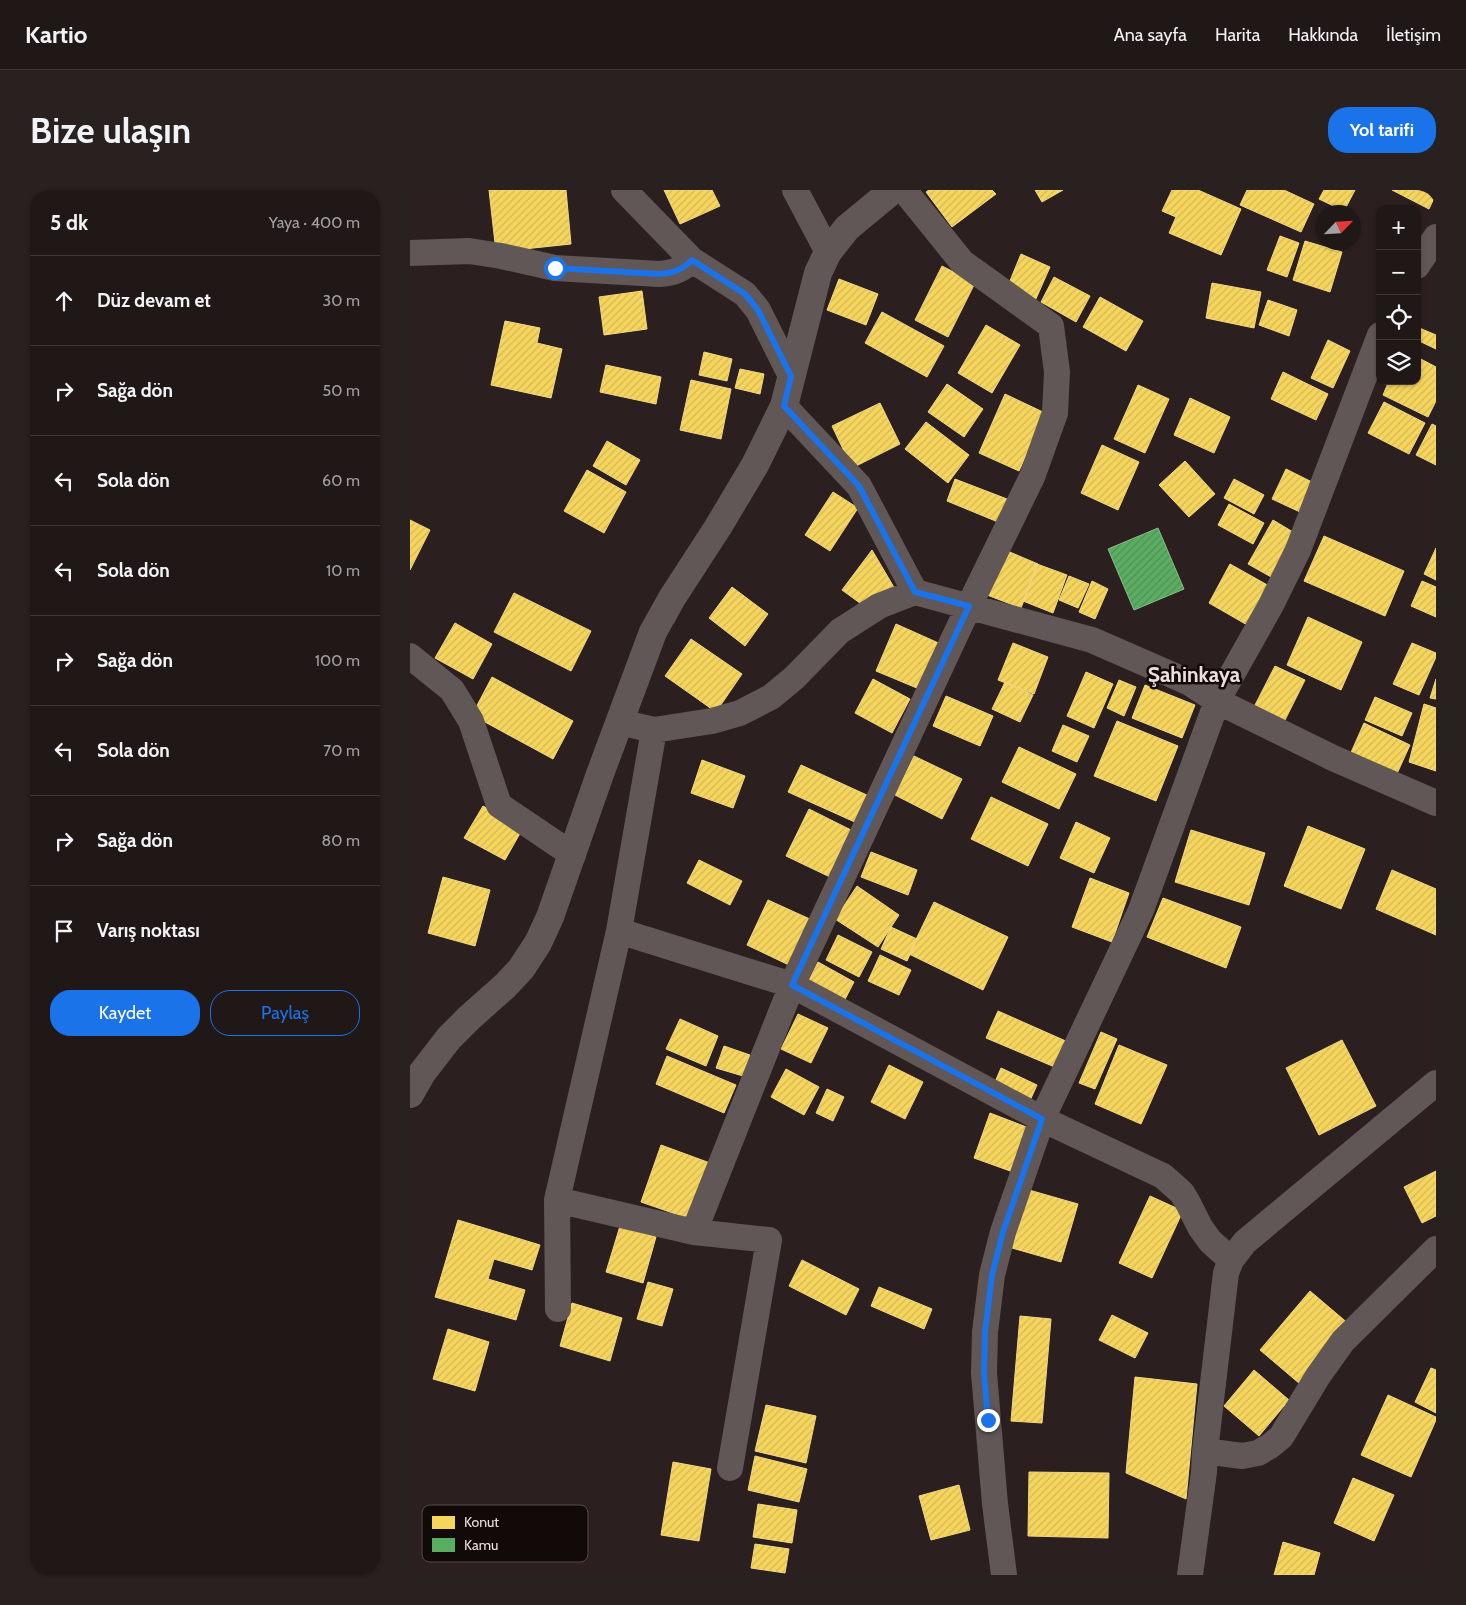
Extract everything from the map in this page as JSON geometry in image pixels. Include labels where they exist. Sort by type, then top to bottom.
[{"type":"street","points":[[796,190],[828,252]]},
{"type":"street","points":[[410,1094],[422,1073],[449,1038],[505,986],[538,944],[550,918],[653,632],[672,598],[755,465],[784,406],[818,273],[828,252],[847,228],[893,190]]},
{"type":"street","points":[[694,1232],[792,985],[969,606],[1032,477],[1055,413],[1057,372],[1051,326],[962,262],[904,190]]},
{"type":"street","points":[[627,192],[692,260],[745,294],[758,310],[791,376]]},
{"type":"street","points":[[1421,260],[1436,237]]},
{"type":"street","points":[[410,253],[469,251],[555,268],[659,274],[673,273],[685,267],[692,260]]},
{"type":"street","points":[[1004,1575],[995,1504],[984,1373],[985,1332],[992,1275],[1003,1232],[1042,1119],[1141,910],[1216,700],[1271,605],[1298,550],[1378,340]]},
{"type":"street","points":[[784,406],[859,486],[915,592]]},
{"type":"street","points":[[619,722],[654,730],[712,721],[740,713],[770,697],[794,678],[840,631],[878,606],[915,592],[1092,640],[1188,682],[1216,700],[1333,758],[1436,803]]},
{"type":"street","points":[[410,656],[452,690],[471,721],[499,805],[573,854]]},
{"type":"street","points":[[558,1310],[556,1200],[619,931],[654,730]]},
{"type":"street","points":[[619,931],[792,985],[1042,1119],[1163,1176],[1182,1193],[1200,1228],[1210,1241],[1232,1260]]},
{"type":"street","points":[[1190,1575],[1204,1472],[1226,1273],[1232,1260],[1245,1242],[1436,1083]]},
{"type":"street","points":[[556,1200],[694,1232],[769,1240],[730,1468]]},
{"type":"street","points":[[1205,1451],[1242,1456],[1258,1453],[1281,1437],[1318,1376],[1343,1342],[1436,1249]]},
{"type":"building: Konut","points":[[489,190],[566,190],[571,244],[496,252]]},
{"type":"building: Konut","points":[[664,190],[712,190],[720,206],[680,224]]},
{"type":"building: Konut","points":[[929,190],[992,190],[996,194],[952,227],[926,192]]},
{"type":"building: Konut","points":[[1035,190],[1063,190],[1042,202]]},
{"type":"building: Konut","points":[[1172,190],[1198,190],[1241,209],[1221,255],[1169,233],[1176,217],[1162,211]]},
{"type":"building: Konut","points":[[1247,190],[1284,190],[1314,204],[1301,232],[1240,205]]},
{"type":"building: Konut","points":[[1324,190],[1355,190],[1347,205],[1332,205],[1319,199]]},
{"type":"building: Konut","points":[[1392,190],[1436,190],[1436,194],[1429,209]]},
{"type":"building: Konut","points":[[1280,236],[1299,243],[1287,277],[1267,270]]},
{"type":"building: Konut","points":[[1305,241],[1316,244],[1316,250],[1342,252],[1330,292],[1293,280]]},
{"type":"building: Konut","points":[[1021,254],[1050,267],[1035,301],[1007,288]]},
{"type":"building: Konut","points":[[942,266],[975,283],[948,337],[915,320]]},
{"type":"building: Konut","points":[[1054,277],[1090,296],[1076,322],[1041,302]]},
{"type":"building: Konut","points":[[839,279],[878,294],[866,325],[827,310]]},
{"type":"building: Konut","points":[[1212,283],[1261,292],[1254,328],[1206,318]]},
{"type":"building: Konut","points":[[642,291],[647,329],[604,335],[599,297]]},
{"type":"building: Konut","points":[[1100,297],[1143,321],[1126,351],[1083,327]]},
{"type":"building: Konut","points":[[1268,300],[1297,310],[1289,336],[1259,325]]},
{"type":"building: Konut","points":[[882,312],[944,346],[927,377],[865,343]]},
{"type":"building: Konut","points":[[505,321],[540,328],[537,343],[562,349],[551,398],[491,385]]},
{"type":"building: Konut","points":[[986,325],[1020,345],[992,393],[958,373]]},
{"type":"building: Konut","points":[[1421,329],[1436,335],[1436,349],[1421,342]]},
{"type":"building: Konut","points":[[1328,340],[1350,351],[1333,388],[1311,378]]},
{"type":"building: Konut","points":[[704,352],[732,359],[727,381],[699,375]]},
{"type":"building: Konut","points":[[1421,359],[1436,367],[1436,401],[1428,417],[1383,395],[1387,385],[1421,385]]},
{"type":"building: Konut","points":[[606,365],[661,377],[656,404],[600,392]]},
{"type":"building: Konut","points":[[740,369],[764,374],[760,394],[735,388]]},
{"type":"building: Konut","points":[[1283,372],[1328,394],[1316,420],[1271,399]]},
{"type":"building: Konut","points":[[691,380],[731,389],[721,439],[680,430]]},
{"type":"building: Konut","points":[[947,384],[983,409],[964,437],[928,412]]},
{"type":"building: Konut","points":[[1138,385],[1169,399],[1145,453],[1114,439]]},
{"type":"building: Konut","points":[[1005,394],[1045,413],[1019,471],[979,453]]},
{"type":"building: Konut","points":[[1190,398],[1230,417],[1214,453],[1174,435]]},
{"type":"building: Konut","points":[[1384,402],[1425,423],[1409,454],[1368,433]]},
{"type":"building: Konut","points":[[880,403],[900,444],[852,468],[832,426]]},
{"type":"building: Konut","points":[[926,422],[969,455],[948,483],[905,449]]},
{"type":"building: Konut","points":[[1432,424],[1436,426],[1436,465],[1416,455]]},
{"type":"building: Konut","points":[[607,441],[640,460],[626,485],[593,466]]},
{"type":"building: Konut","points":[[1102,445],[1139,462],[1118,510],[1081,493]]},
{"type":"building: Konut","points":[[1185,461],[1215,494],[1189,517],[1159,485]]},
{"type":"building: Konut","points":[[1286,469],[1314,483],[1300,512],[1272,499]]},
{"type":"building: Konut","points":[[587,470],[626,492],[604,533],[564,511]]},
{"type":"building: Konut","points":[[955,479],[1007,499],[998,522],[947,501]]},
{"type":"building: Konut","points":[[1234,479],[1264,495],[1254,514],[1224,498]]},
{"type":"building: Konut","points":[[833,492],[858,508],[830,551],[805,535]]},
{"type":"building: Konut","points":[[1229,504],[1264,523],[1253,544],[1218,525]]},
{"type":"building: Konut","points":[[410,520],[430,530],[410,570]]},
{"type":"building: Konut","points":[[1273,520],[1298,535],[1273,578],[1248,564]]},
{"type":"building: Konut","points":[[1324,536],[1404,571],[1385,616],[1304,581]]},
{"type":"building: Konut","points":[[1436,548],[1436,580],[1424,574]]},
{"type":"building: Konut","points":[[872,550],[895,589],[864,606],[842,590]]},
{"type":"building: Konut","points":[[1005,550],[1038,564],[1021,608],[987,595]]},
{"type":"building: Konut","points":[[1037,564],[1067,575],[1053,613],[1023,601]]},
{"type":"building: Konut","points":[[1230,564],[1271,587],[1249,626],[1209,603]]},
{"type":"building: Konut","points":[[1069,576],[1089,584],[1078,608],[1059,600]]},
{"type":"building: Konut","points":[[1092,581],[1108,589],[1095,619],[1079,612]]},
{"type":"building: Konut","points":[[1422,581],[1436,587],[1436,617],[1411,606]]},
{"type":"building: Konut","points":[[732,587],[768,614],[745,646],[709,618]]},
{"type":"building: Konut","points":[[514,593],[591,631],[571,671],[494,632]]},
{"type":"building: Konut","points":[[1308,617],[1362,642],[1341,690],[1287,665]]},
{"type":"building: Konut","points":[[455,623],[492,644],[473,679],[435,658]]},
{"type":"building: Konut","points":[[896,624],[943,645],[924,691],[876,671]]},
{"type":"building: Konut","points":[[691,639],[742,674],[716,712],[665,676]]},
{"type":"building: Konut","points":[[1013,643],[1048,657],[1034,694],[998,680]]},
{"type":"building: Konut","points":[[1412,643],[1436,653],[1436,657],[1419,695],[1393,684]]},
{"type":"building: Konut","points":[[1275,666],[1305,680],[1285,720],[1255,705]]},
{"type":"building: Konut","points":[[1086,672],[1113,684],[1094,728],[1067,716]]},
{"type":"building: Konut","points":[[492,677],[573,721],[553,759],[472,715]]},
{"type":"building: Konut","points":[[873,679],[910,699],[892,733],[855,713]]},
{"type":"building: Konut","points":[[1436,679],[1436,699],[1430,698]]},
{"type":"building: Konut","points":[[1119,680],[1136,687],[1124,716],[1107,708]]},
{"type":"building: Konut","points":[[1005,682],[1033,695],[1020,722],[992,709]]},
{"type":"building: Konut","points":[[1145,685],[1195,705],[1182,738],[1132,718]]},
{"type":"building: Konut","points":[[946,696],[993,716],[980,746],[933,726]]},
{"type":"building: Konut","points":[[1375,697],[1412,713],[1402,736],[1365,720]]},
{"type":"building: Konut","points":[[1424,704],[1436,708],[1436,771],[1409,762]]},
{"type":"building: Konut","points":[[1117,721],[1178,746],[1156,801],[1094,776]]},
{"type":"building: Konut","points":[[1364,723],[1410,745],[1395,778],[1349,757]]},
{"type":"building: Konut","points":[[1063,725],[1089,736],[1077,762],[1052,751]]},
{"type":"building: Konut","points":[[1019,747],[1076,774],[1059,809],[1002,782]]},
{"type":"building: Konut","points":[[914,756],[962,779],[942,819],[895,795]]},
{"type":"building: Konut","points":[[702,760],[745,776],[733,808],[691,793]]},
{"type":"building: Konut","points":[[801,765],[869,796],[857,823],[788,792]]},
{"type":"building: Konut","points":[[991,797],[1048,824],[1028,866],[971,839]]},
{"type":"building: Konut","points":[[483,806],[523,828],[505,860],[464,838]]},
{"type":"building: Konut","points":[[809,809],[853,831],[830,877],[786,856]]},
{"type":"building: Konut","points":[[1076,822],[1110,838],[1094,873],[1060,858]]},
{"type":"building: Konut","points":[[1308,826],[1365,849],[1341,909],[1284,886]]},
{"type":"building: Konut","points":[[1191,830],[1265,853],[1249,905],[1175,882]]},
{"type":"building: Konut","points":[[871,852],[917,870],[908,895],[861,877]]},
{"type":"building: Konut","points":[[699,860],[742,881],[730,905],[687,883]]},
{"type":"building: Konut","points":[[1392,870],[1436,889],[1436,935],[1376,909]]},
{"type":"building: Konut","points":[[443,877],[490,890],[475,946],[428,933]]},
{"type":"building: Konut","points":[[1090,878],[1129,893],[1112,942],[1072,927]]},
{"type":"building: Konut","points":[[857,886],[899,915],[878,947],[835,919]]},
{"type":"building: Konut","points":[[1163,898],[1241,927],[1226,968],[1147,937]]},
{"type":"building: Konut","points":[[768,900],[812,920],[791,966],[747,945]]},
{"type":"building: Konut","points":[[934,902],[1008,937],[983,990],[909,954]]},
{"type":"building: Konut","points":[[891,927],[917,939],[907,961],[881,949]]},
{"type":"building: Konut","points":[[838,935],[872,952],[859,977],[826,960]]},
{"type":"building: Konut","points":[[880,955],[911,970],[899,995],[868,981]]},
{"type":"building: Konut","points":[[818,962],[854,982],[842,1005],[806,986]]},
{"type":"building: Konut","points":[[998,1011],[1068,1042],[1057,1068],[986,1038]]},
{"type":"building: Konut","points":[[798,1014],[828,1028],[811,1063],[781,1049]]},
{"type":"building: Konut","points":[[680,1019],[718,1036],[706,1066],[666,1049]]},
{"type":"building: Konut","points":[[1101,1032],[1117,1039],[1095,1089],[1079,1083]]},
{"type":"building: Konut","points":[[1342,1040],[1376,1106],[1319,1135],[1286,1068]]},
{"type":"building: Konut","points":[[1119,1045],[1167,1065],[1141,1124],[1095,1104]]},
{"type":"building: Konut","points":[[724,1046],[750,1055],[743,1076],[716,1068]]},
{"type":"building: Konut","points":[[667,1056],[736,1085],[724,1113],[656,1084]]},
{"type":"building: Konut","points":[[889,1065],[923,1082],[905,1119],[871,1102]]},
{"type":"building: Konut","points":[[1001,1068],[1037,1085],[1028,1105],[992,1089]]},
{"type":"building: Konut","points":[[786,1069],[819,1087],[804,1115],[771,1097]]},
{"type":"building: Konut","points":[[827,1089],[844,1097],[833,1121],[816,1113]]},
{"type":"building: Konut","points":[[990,1113],[1029,1128],[1013,1172],[974,1158]]},
{"type":"building: Konut","points":[[661,1145],[710,1163],[690,1219],[641,1202]]},
{"type":"building: Konut","points":[[1436,1171],[1436,1216],[1422,1223],[1404,1187]]},
{"type":"building: Konut","points":[[1029,1190],[1078,1204],[1061,1262],[1012,1248]]},
{"type":"building: Konut","points":[[1150,1196],[1183,1211],[1152,1278],[1119,1263]]},
{"type":"building: Konut","points":[[458,1220],[540,1245],[532,1270],[494,1259],[488,1279],[525,1290],[516,1320],[435,1297]]},
{"type":"building: Konut","points":[[620,1226],[656,1237],[643,1283],[606,1272]]},
{"type":"building: Konut","points":[[802,1260],[859,1289],[846,1315],[789,1286]]},
{"type":"building: Konut","points":[[648,1282],[673,1289],[662,1326],[637,1319]]},
{"type":"building: Konut","points":[[879,1287],[932,1309],[924,1329],[871,1306]]},
{"type":"building: Konut","points":[[1310,1291],[1350,1325],[1300,1384],[1260,1350]]},
{"type":"building: Konut","points":[[572,1303],[622,1318],[610,1361],[560,1346]]},
{"type":"building: Konut","points":[[1112,1315],[1148,1333],[1135,1358],[1099,1340]]},
{"type":"building: Konut","points":[[1020,1316],[1051,1319],[1042,1423],[1011,1421]]},
{"type":"building: Konut","points":[[448,1329],[489,1342],[475,1391],[433,1379]]},
{"type":"building: Konut","points":[[1431,1368],[1436,1370],[1436,1413],[1415,1402]]},
{"type":"building: Konut","points":[[1254,1370],[1289,1400],[1259,1436],[1224,1406]]},
{"type":"building: Konut","points":[[1135,1377],[1197,1384],[1186,1499],[1126,1473]]},
{"type":"building: Konut","points":[[1388,1395],[1436,1417],[1411,1477],[1361,1455]]},
{"type":"building: Konut","points":[[766,1405],[816,1416],[806,1463],[755,1451]]},
{"type":"building: Konut","points":[[755,1456],[807,1469],[799,1502],[748,1490]]},
{"type":"building: Konut","points":[[673,1462],[711,1469],[699,1541],[661,1535]]},
{"type":"building: Konut","points":[[1029,1472],[1109,1473],[1108,1538],[1028,1536]]},
{"type":"building: Konut","points":[[1353,1478],[1394,1495],[1374,1541],[1334,1523]]},
{"type":"building: Konut","points":[[959,1485],[970,1530],[931,1540],[919,1496]]},
{"type":"building: Konut","points":[[758,1504],[797,1510],[792,1543],[753,1537]]},
{"type":"building: Konut","points":[[1283,1542],[1320,1553],[1314,1575],[1274,1575]]},
{"type":"building: Konut","points":[[755,1544],[789,1549],[785,1573],[751,1568]]},
{"type":"building: Kamu","points":[[1158,528],[1184,589],[1134,610],[1108,549]]},
{"type":"district","name":"Şahinkaya","points":[[1194,674]]},
{"type":"route","points":[[555,268],[659,274],[673,273],[685,267],[692,260],[745,294],[758,310],[791,376],[784,406],[859,486],[915,592],[969,606],[792,985],[1042,1119],[1003,1232],[992,1275],[985,1332],[984,1373],[988,1420]]}]
